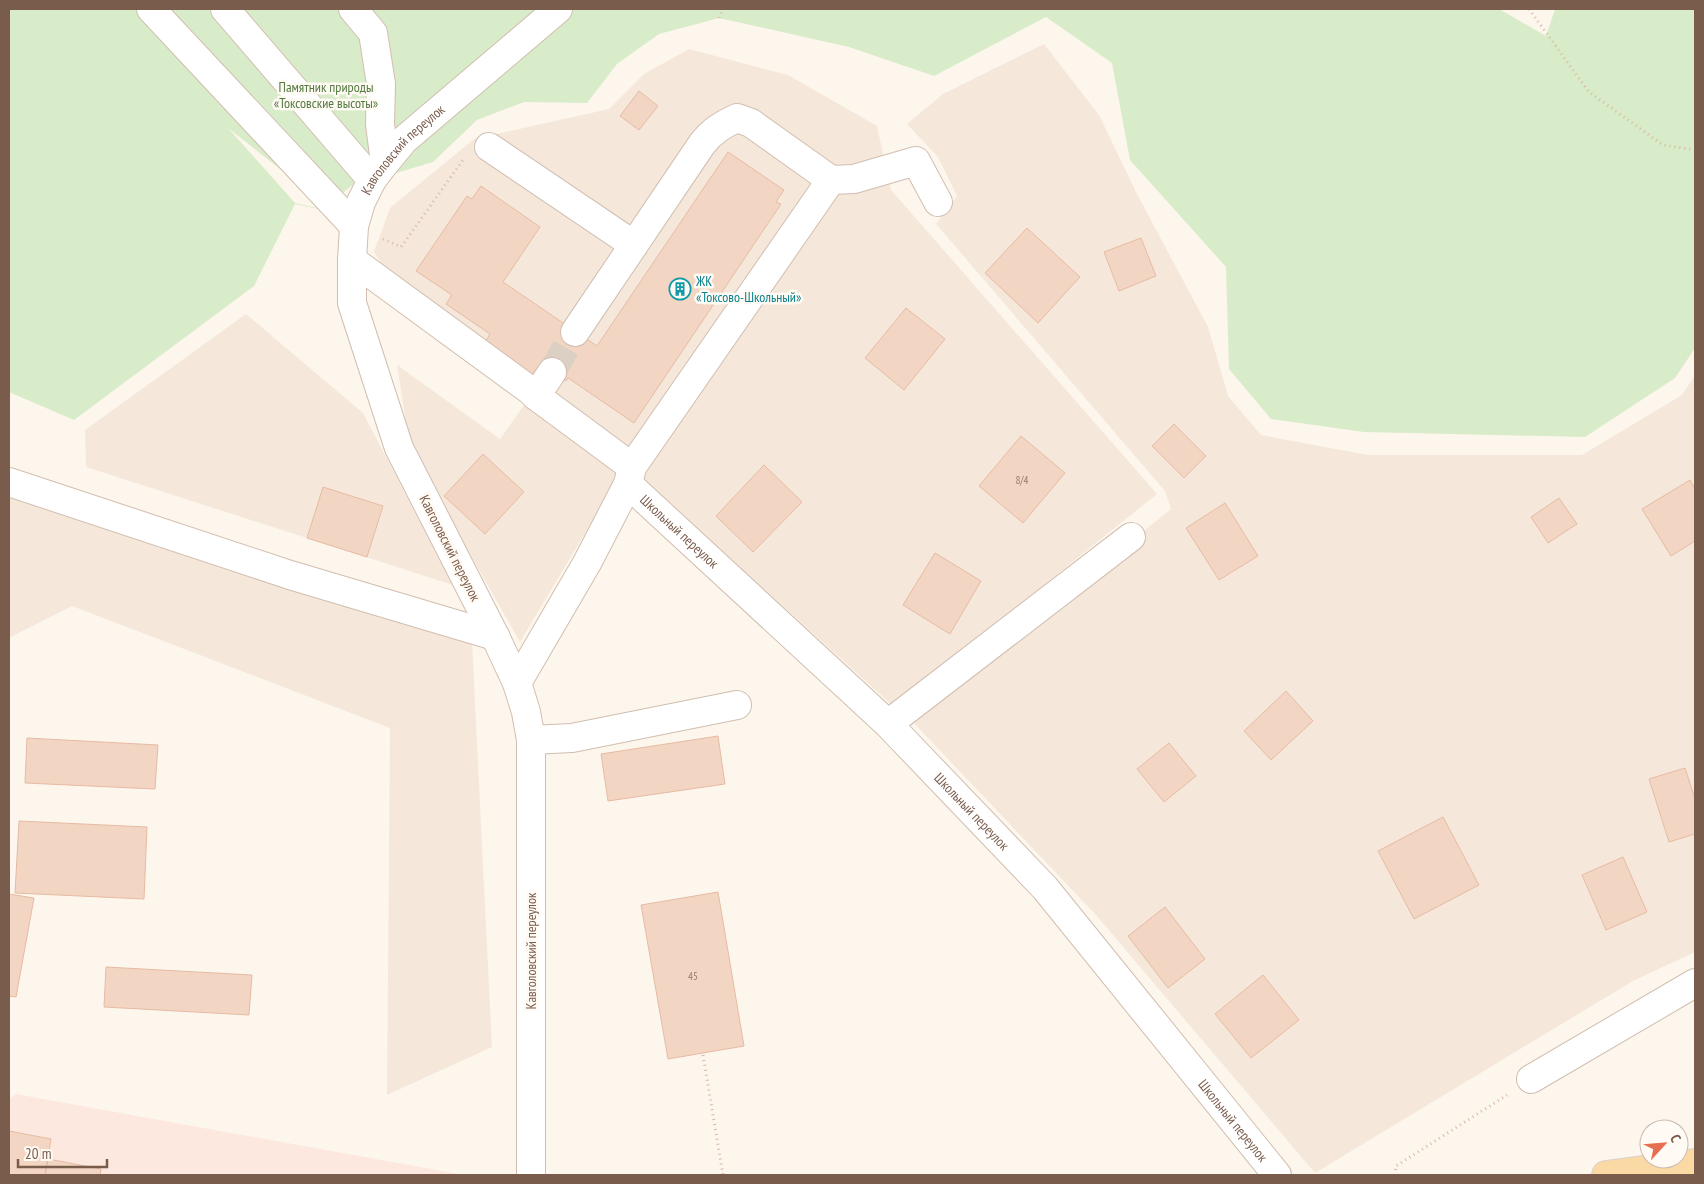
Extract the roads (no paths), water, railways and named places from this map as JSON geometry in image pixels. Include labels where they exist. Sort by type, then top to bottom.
[{"type":"main road","points":[[1606,1175],[1695,1163]]},
{"type":"street","points":[[151,9],[354,226]]},
{"type":"street","points":[[225,9],[379,171]]},
{"type":"street","points":[[353,9],[373,33],[381,84],[379,171]]},
{"type":"street","name":"Кавголовский переулок","points":[[530,1175],[532,740],[517,683],[399,448],[352,303],[352,260],[354,226],[361,202],[379,171],[404,140],[558,9]]},
{"type":"street","points":[[576,332],[712,132],[737,118],[751,122],[832,180],[854,179],[916,161],[938,202]]},
{"type":"street","points":[[489,147],[634,245]]},
{"type":"street","points":[[517,683],[587,563],[630,476],[832,180]]},
{"type":"street","name":"Школьный переулок","points":[[352,260],[531,391],[630,476],[888,724],[1045,888],[1277,1175]]},
{"type":"street","points":[[536,396],[552,372]]},
{"type":"street","points":[[9,482],[290,575],[495,636]]},
{"type":"street","points":[[888,724],[1131,537]]},
{"type":"street","points":[[532,740],[572,738],[737,705]]},
{"type":"street","points":[[1531,1079],[1695,983]]},
{"type":"tunnel","points":[[552,372],[575,332]]},
{"type":"place","name":"ЖК «Токсово-Школьный»","points":[[680,289]]},
{"type":"park label","name":"Памятник природы «Токсовские высоты»","points":[[326,95]]}]
